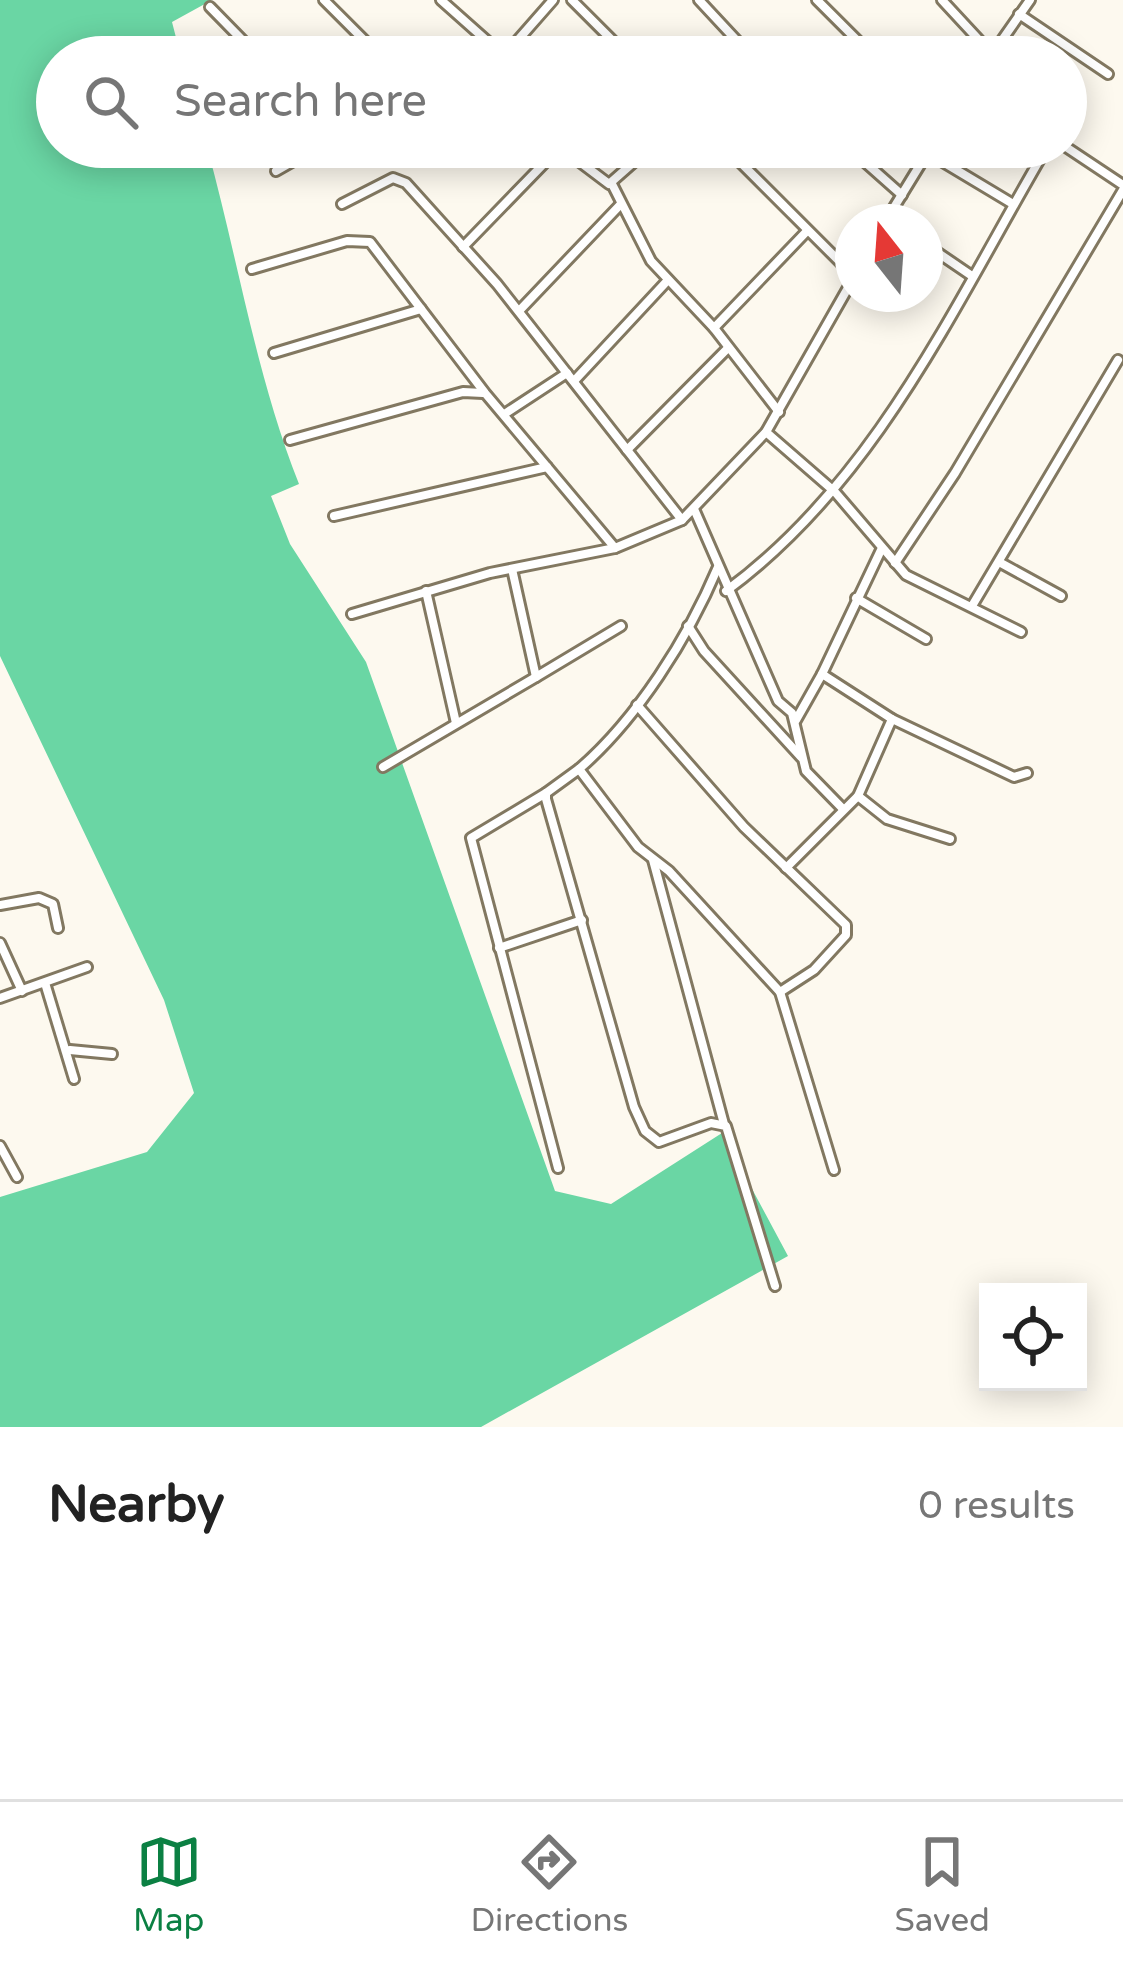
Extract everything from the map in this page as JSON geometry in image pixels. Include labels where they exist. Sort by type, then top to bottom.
[{"type":"street","points":[[324,0],[360,36]]},
{"type":"street","points":[[441,0],[481,36]]},
{"type":"street","points":[[522,36],[553,0]]},
{"type":"street","points":[[572,0],[605,36]]},
{"type":"street","points":[[699,0],[732,36]]},
{"type":"street","points":[[817,0],[853,36]]},
{"type":"street","points":[[942,0],[974,36]]},
{"type":"street","points":[[1004,36],[1030,0]]},
{"type":"street","points":[[211,4],[240,36]]},
{"type":"street","points":[[1019,14],[1052,36]]},
{"type":"street","points":[[1087,60],[1108,74]]},
{"type":"street","points":[[895,563],[955,473],[1123,188],[1087,162]]},
{"type":"street","points":[[275,171],[280,168]]},
{"type":"street","points":[[463,247],[540,168]]},
{"type":"street","points":[[590,168],[612,184],[620,205],[668,280],[714,328],[779,412]]},
{"type":"street","points":[[612,184],[629,168]]},
{"type":"street","points":[[746,168],[835,259]]},
{"type":"street","points":[[872,168],[902,195]]},
{"type":"street","points":[[897,204],[919,168]]},
{"type":"street","points":[[958,168],[1013,204]]},
{"type":"street","points":[[726,591],[760,566],[835,492],[871,446],[1034,168]]},
{"type":"street","points":[[341,204],[398,178],[519,311],[682,520]]},
{"type":"street","points":[[519,311],[620,205]]},
{"type":"street","points":[[714,328],[807,231]]},
{"type":"street","points":[[252,269],[364,239],[387,258],[485,393],[615,548]]},
{"type":"street","points":[[943,256],[972,276]]},
{"type":"street","points":[[506,413],[570,377],[668,280]]},
{"type":"street","points":[[274,353],[421,309]]},
{"type":"street","points":[[352,614],[512,569],[615,548],[682,520],[766,432],[835,310]]},
{"type":"street","points":[[627,450],[727,349]]},
{"type":"street","points":[[972,606],[1118,360]]},
{"type":"street","points":[[290,440],[464,392],[485,393]]},
{"type":"street","points":[[766,432],[835,492],[880,550],[909,577],[1021,632]]},
{"type":"street","points":[[334,516],[547,467]]},
{"type":"street","points":[[694,509],[778,701],[795,722],[806,771],[843,809]]},
{"type":"street","points":[[795,722],[880,550]]},
{"type":"street","points":[[999,562],[1061,596]]},
{"type":"street","points":[[558,1168],[471,838],[546,793],[607,745],[688,626],[718,567]]},
{"type":"street","points":[[512,569],[536,677]]},
{"type":"street","points":[[426,591],[456,723]]},
{"type":"street","points":[[856,598],[926,639]]},
{"type":"street","points":[[383,767],[621,626]]},
{"type":"street","points":[[688,626],[762,718],[802,758]]},
{"type":"street","points":[[822,674],[892,718],[1014,777],[1027,773]]},
{"type":"street","points":[[762,718],[778,701]]},
{"type":"street","points":[[637,705],[848,930],[814,970],[780,992]]},
{"type":"street","points":[[786,868],[858,796],[892,718]]},
{"type":"street","points":[[579,769],[653,859],[780,992],[834,1171]]},
{"type":"street","points":[[546,793],[612,1038],[644,1131],[654,1141],[665,1142],[724,1124]]},
{"type":"street","points":[[858,796],[887,819],[950,839]]},
{"type":"street","points":[[653,859],[724,1124],[775,1286]]},
{"type":"street","points":[[0,905],[42,898],[54,905],[58,928]]},
{"type":"street","points":[[499,947],[583,920]]},
{"type":"street","points":[[0,943],[22,991]]},
{"type":"street","points":[[0,998],[87,967]]},
{"type":"street","points":[[44,983],[74,1079]]},
{"type":"street","points":[[68,1049],[89,1056],[112,1054]]},
{"type":"street","points":[[0,1146],[16,1177]]},
{"type":"green space","points":[[0,0],[212,0],[172,22],[176,36],[36,36],[36,168],[212,168],[259,359],[299,484],[271,496],[290,544],[366,662],[555,1191],[611,1204],[722,1133],[788,1256],[481,1427],[0,1427],[0,1197],[147,1152],[194,1093],[164,1000],[0,656]]}]
